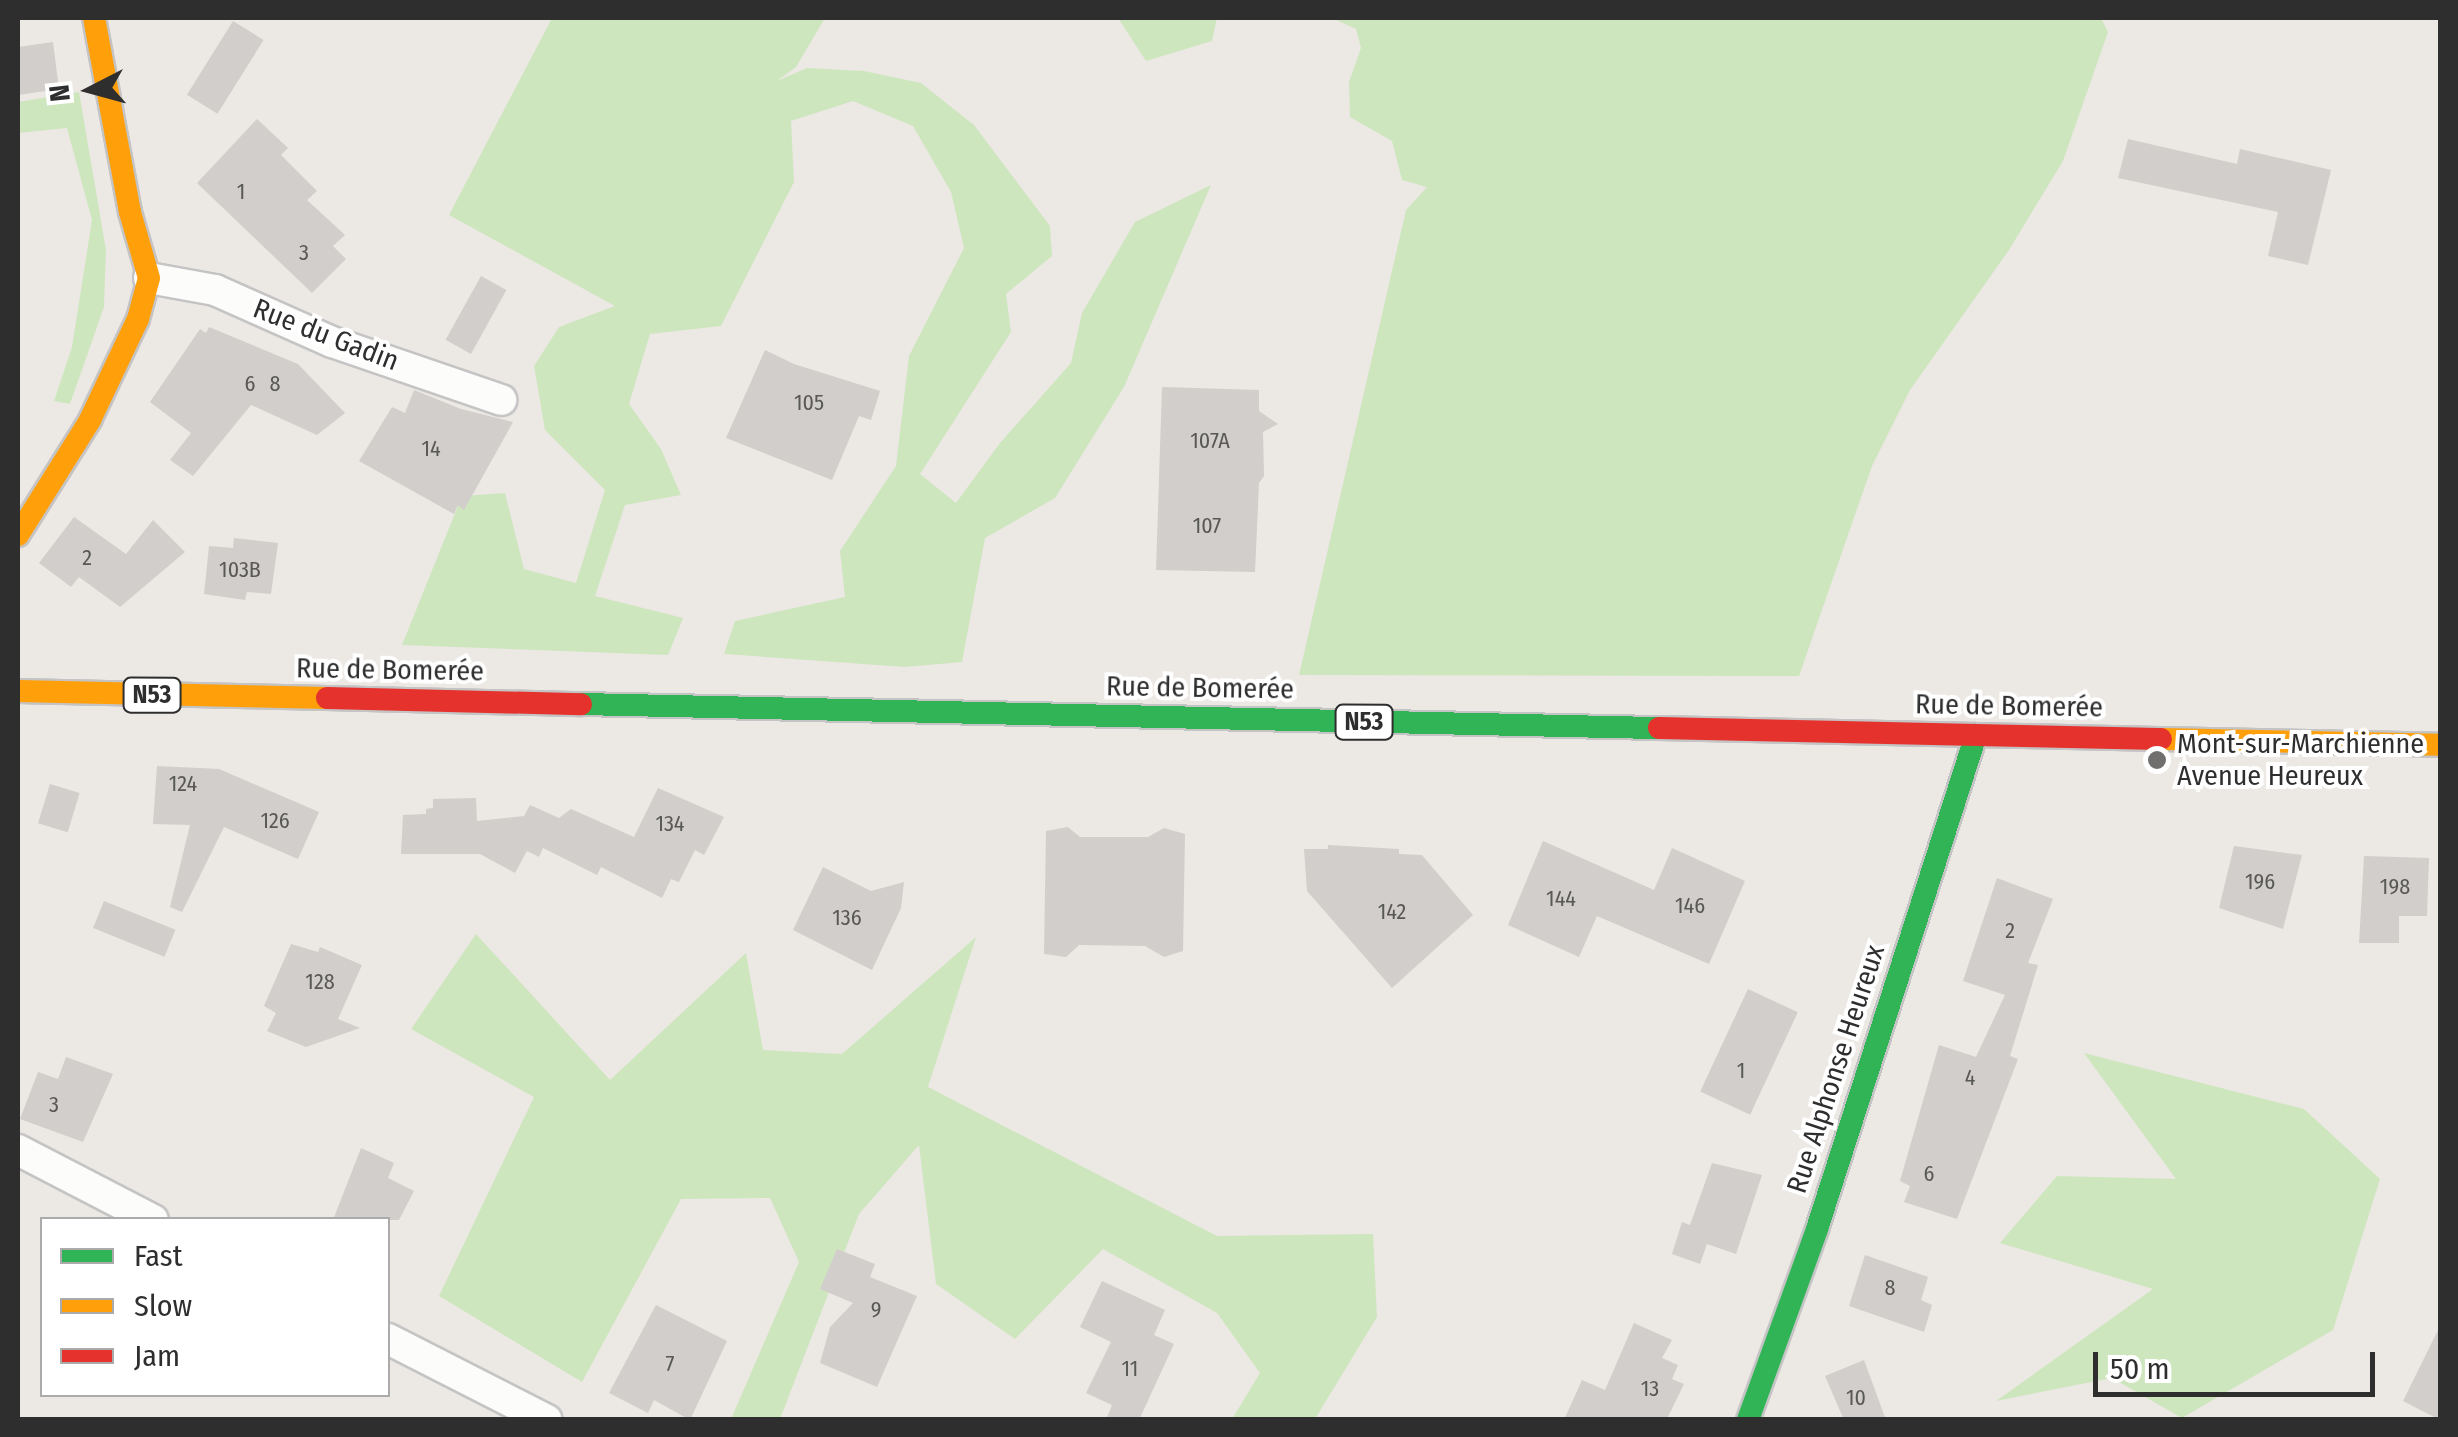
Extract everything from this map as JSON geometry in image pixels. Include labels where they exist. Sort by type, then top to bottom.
[{"type":"main road","points":[[18,536],[90,420],[138,319],[149,278],[130,212],[94,18]]},
{"type":"main road","name":"Rue de Bomerée","points":[[18,692],[2440,745]]},
{"type":"main road","name":"Rue Alphonse Heureux","points":[[1748,1420],[1817,1229],[1976,736]]},
{"type":"street","name":"Rue du Gadin","points":[[149,278],[215,290],[332,342],[501,400]]},
{"type":"street","points":[[18,1150],[147,1217]]},
{"type":"street","points":[[390,1339],[546,1420]]},
{"type":"green space","points":[[552,18],[825,18],[796,67],[777,81],[807,68],[864,71],[921,83],[974,125],[1050,226],[1052,256],[1006,294],[1011,332],[920,474],[956,503],[1000,443],[1071,363],[1082,313],[1135,222],[1211,185],[1124,387],[1055,498],[985,538],[962,662],[905,667],[724,654],[735,621],[845,597],[840,551],[896,466],[909,356],[964,248],[951,192],[913,126],[853,101],[791,121],[794,182],[721,326],[650,334],[629,404],[661,449],[681,495],[625,505],[595,596],[683,618],[668,655],[402,645],[462,496],[505,493],[524,569],[576,583],[605,490],[545,430],[534,366],[559,327],[615,306],[449,215]]},
{"type":"green space","points":[[1118,18],[1217,18],[1212,41],[1146,61]]},
{"type":"green space","points":[[1332,18],[2101,18],[2108,32],[2063,161],[2009,250],[1910,390],[1872,466],[1799,676],[1299,675],[1406,210],[1427,187],[1402,180],[1392,141],[1350,117],[1349,82],[1361,48],[1356,29]]},
{"type":"green space","points":[[79,92],[106,250],[104,307],[70,404],[54,401],[72,347],[92,220],[67,128],[18,133],[18,102]]},
{"type":"green space","points":[[476,934],[610,1080],[746,953],[763,1050],[842,1054],[976,937],[928,1087],[1217,1236],[1373,1234],[1377,1317],[1315,1419],[1232,1419],[1260,1373],[1217,1313],[1103,1249],[1015,1339],[936,1284],[919,1145],[859,1214],[780,1419],[731,1419],[799,1262],[770,1198],[681,1199],[582,1382],[439,1296],[534,1097],[411,1029]]},
{"type":"green space","points":[[2084,1053],[2304,1109],[2380,1179],[2333,1330],[2182,1418],[2112,1378],[1996,1401],[2153,1289],[2000,1243],[2057,1176],[2176,1179]]},
{"type":"building","points":[[233,21],[264,40],[217,114],[187,95]]},
{"type":"building","points":[[53,42],[59,89],[18,95],[18,47]]},
{"type":"building","points":[[257,119],[288,148],[281,155],[317,191],[307,200],[345,235],[333,246],[346,259],[312,293],[197,183]]},
{"type":"building","points":[[2128,139],[2237,164],[2240,149],[2331,170],[2308,265],[2268,256],[2278,212],[2118,178]]},
{"type":"building","points":[[481,276],[506,290],[471,354],[446,340]]},
{"type":"building","points":[[209,327],[298,364],[345,413],[317,435],[251,405],[193,476],[170,460],[191,433],[150,402],[200,329],[206,333]]},
{"type":"building","points":[[765,350],[794,364],[880,391],[871,420],[859,416],[832,480],[726,438]]},
{"type":"building","points":[[1162,387],[1259,390],[1259,411],[1278,424],[1263,432],[1264,476],[1259,483],[1255,572],[1156,570]]},
{"type":"building","points":[[414,390],[461,409],[513,422],[464,510],[458,505],[454,514],[359,461],[392,407],[405,413]]},
{"type":"building","points":[[74,517],[126,554],[153,520],[185,552],[120,607],[79,577],[71,587],[39,563]]},
{"type":"building","points":[[234,538],[278,543],[271,594],[247,592],[245,600],[204,594],[209,546],[233,548]]},
{"type":"building","points":[[157,766],[219,769],[319,812],[298,859],[224,827],[182,912],[170,907],[190,825],[153,824]]},
{"type":"building","points":[[50,784],[80,793],[68,832],[38,823]]},
{"type":"building","points":[[658,788],[724,817],[704,855],[695,850],[679,882],[671,879],[662,898],[601,867],[597,875],[543,848],[539,857],[527,851],[515,873],[480,854],[401,854],[403,815],[426,814],[426,809],[433,808],[433,799],[476,798],[477,821],[524,816],[530,805],[559,818],[571,809],[634,837]]},
{"type":"building","points":[[1068,827],[1080,837],[1148,837],[1164,828],[1185,834],[1183,951],[1164,957],[1145,946],[1079,945],[1066,957],[1044,954],[1046,831]]},
{"type":"building","points":[[1543,841],[1654,890],[1672,848],[1745,881],[1709,964],[1597,916],[1579,957],[1508,925]]},
{"type":"building","points":[[1328,845],[1399,849],[1399,854],[1422,855],[1473,915],[1392,988],[1307,891],[1304,849],[1328,849]]},
{"type":"building","points":[[2234,846],[2302,855],[2283,929],[2219,908]]},
{"type":"building","points":[[2364,856],[2429,858],[2427,916],[2399,916],[2399,943],[2359,943]]},
{"type":"building","points":[[823,867],[871,891],[904,882],[901,908],[872,970],[793,930]]},
{"type":"building","points":[[1997,878],[2053,899],[2028,963],[2038,965],[2010,1056],[2018,1059],[1957,1219],[1904,1202],[1910,1186],[1900,1181],[1939,1045],[1976,1057],[2005,995],[1963,981]]},
{"type":"building","points":[[104,901],[175,930],[165,957],[93,928]]},
{"type":"building","points":[[291,944],[318,952],[320,947],[362,965],[338,1019],[360,1028],[306,1047],[267,1031],[276,1013],[264,1006]]},
{"type":"building","points":[[1748,989],[1798,1012],[1750,1115],[1700,1091]]},
{"type":"building","points":[[66,1057],[113,1074],[83,1142],[20,1119],[38,1072],[58,1079]]},
{"type":"building","points":[[361,1148],[394,1163],[388,1178],[414,1191],[399,1220],[334,1217]]},
{"type":"building","points":[[1712,1163],[1762,1175],[1736,1254],[1707,1244],[1700,1264],[1672,1254],[1682,1222],[1690,1225]]},
{"type":"building","points":[[837,1249],[875,1264],[870,1277],[917,1296],[877,1387],[820,1363],[830,1327],[853,1303],[820,1289]]},
{"type":"building","points":[[1865,1255],[1928,1277],[1921,1300],[1932,1305],[1924,1332],[1849,1306]]},
{"type":"building","points":[[1102,1281],[1165,1310],[1154,1335],[1174,1344],[1139,1420],[1106,1420],[1112,1405],[1086,1393],[1111,1342],[1080,1327]]},
{"type":"building","points":[[656,1305],[727,1341],[690,1420],[654,1400],[648,1413],[609,1393]]},
{"type":"building","points":[[1634,1323],[1672,1340],[1662,1358],[1678,1365],[1672,1379],[1684,1384],[1668,1417],[1674,1420],[1564,1420],[1582,1380],[1605,1390]]},
{"type":"building","points":[[2440,1326],[2440,1420],[2403,1401]]},
{"type":"building","points":[[1864,1360],[1886,1420],[1844,1420],[1825,1376]]},
{"type":"traffic: fast","points":[[581,704],[1659,728]]},
{"type":"traffic: fast","points":[[1748,1420],[1817,1229],[1976,735]]},
{"type":"traffic: slow","points":[[18,535],[90,420],[138,319],[149,278],[130,212],[94,18]]},
{"type":"traffic: slow","points":[[18,691],[327,698]]},
{"type":"traffic: slow","points":[[2161,739],[2440,745]]},
{"type":"traffic: jam","points":[[327,698],[581,704]]},
{"type":"traffic: jam","points":[[1659,728],[2161,739]]},
{"type":"place","name":"Mont-sur-Marchienne Avenue Heureux","points":[[2157,760]]}]
